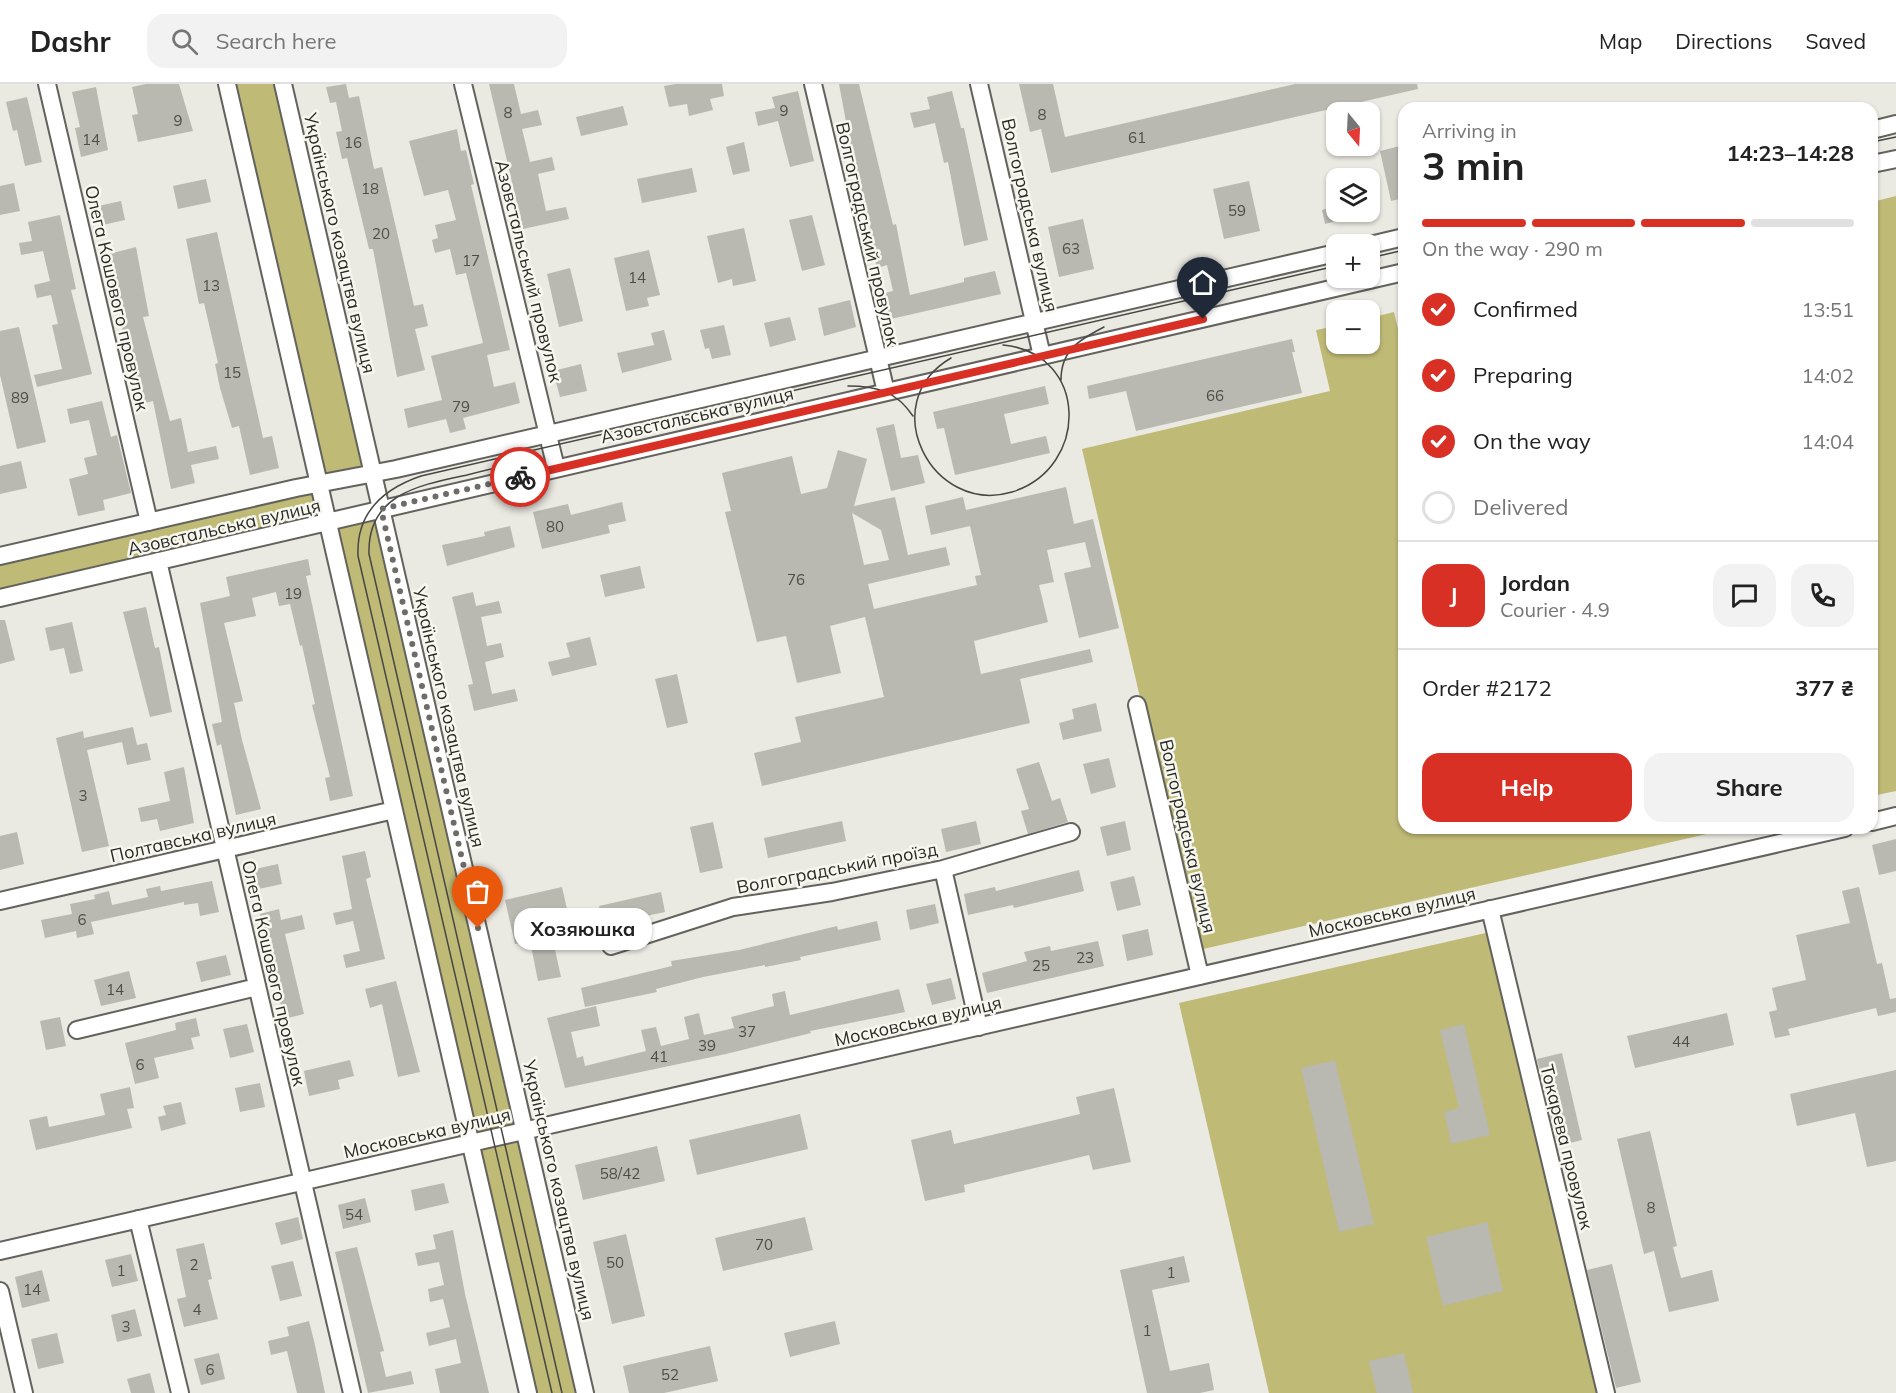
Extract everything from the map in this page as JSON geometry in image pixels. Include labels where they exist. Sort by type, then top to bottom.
[{"type":"street","name":"Олега Кошового провулок","points":[[46,84],[149,522]]},
{"type":"street","points":[[226,84],[528,1393]]},
{"type":"street","name":"Українського козацтва вулиця","points":[[283,84],[585,1393]]},
{"type":"street","name":"Азовстальський провулок","points":[[463,84],[556,468]]},
{"type":"street","name":"Волгоградський провулок","points":[[813,84],[886,392]]},
{"type":"street","name":"Волгоградська вулиця","points":[[979,84],[1042,356]]},
{"type":"street","points":[[1878,128],[1896,124]]},
{"type":"street","points":[[1878,163],[1896,159]]},
{"type":"street","points":[[1380,243],[1398,238]]},
{"type":"street","name":"Азовстальська вулиця","points":[[0,556],[319,483],[373,474],[1326,255]]},
{"type":"street","name":"Азовстальська вулиця","points":[[0,598],[328,524],[381,509],[556,468],[1398,273]]},
{"type":"street","name":"Олега Кошового провулок","points":[[158,561],[352,1393]]},
{"type":"street","name":"Волгоградська вулиця","points":[[1137,705],[1200,976]]},
{"type":"street","name":"Полтавська вулиця","points":[[0,901],[394,810]]},
{"type":"street","points":[[1878,820],[1896,816]]},
{"type":"street","name":"Волгоградський проїзд","points":[[611,946],[733,907],[832,892],[943,869],[1071,832]]},
{"type":"street","name":"Московська вулиця","points":[[0,1251],[1819,834]]},
{"type":"street","points":[[943,869],[979,1027]]},
{"type":"street","name":"Токарева провулок","points":[[1490,909],[1606,1393]]},
{"type":"street","points":[[77,1030],[257,987]]},
{"type":"street","points":[[138,1219],[180,1393]]},
{"type":"street","points":[[0,1291],[24,1393]]},
{"type":"shaded area","points":[[232,84],[278,84],[367,469],[323,476]]},
{"type":"shaded area","points":[[1896,196],[1896,791],[1878,795],[1878,200]]},
{"type":"shaded area","points":[[1394,312],[1398,329],[1398,834],[1707,834],[1199,950],[1082,449],[1330,391],[1316,330],[1326,328],[1326,354],[1380,354],[1380,316]]},
{"type":"shaded area","points":[[315,489],[322,521],[0,595],[0,561]]},
{"type":"shaded area","points":[[378,516],[519,1127],[475,1137],[335,527]]},
{"type":"shaded area","points":[[1490,932],[1601,1393],[1269,1393],[1179,1003]]},
{"type":"shaded area","points":[[521,1137],[580,1393],[534,1393],[477,1147]]},
{"type":"building","points":[[146,84],[179,84],[193,131],[138,142],[132,115],[138,114],[132,87]]},
{"type":"building","points":[[346,84],[349,98],[359,96],[374,169],[382,167],[414,306],[423,304],[428,326],[415,329],[425,370],[397,377],[373,249],[369,249],[347,158],[342,159],[336,132],[342,131],[336,102],[330,103],[326,87]]},
{"type":"building","points":[[489,84],[514,84],[521,114],[538,110],[542,125],[522,129],[530,162],[552,157],[555,170],[538,174],[546,211],[566,207],[569,219],[523,229]]},
{"type":"building","points":[[722,84],[724,96],[710,99],[713,110],[689,116],[687,104],[669,107],[664,86]]},
{"type":"building","points":[[839,84],[859,84],[893,225],[896,224],[910,295],[964,282],[964,278],[995,271],[1001,294],[882,321],[876,295],[893,291],[887,265],[877,268],[868,230],[871,230],[852,154]]},
{"type":"building","points":[[1019,84],[1053,84],[1065,137],[1295,84],[1417,84],[1418,89],[1361,102],[1326,102],[1326,110],[1051,173],[1041,129],[1030,132]]},
{"type":"building","points":[[96,87],[108,150],[81,157],[75,128],[80,127],[72,92]]},
{"type":"building","points":[[798,91],[814,161],[790,167],[778,121],[758,126],[755,112],[775,108],[772,97]]},
{"type":"building","points":[[952,91],[961,128],[964,128],[988,240],[964,246],[948,162],[944,163],[935,123],[914,128],[910,113],[930,109],[927,97]]},
{"type":"building","points":[[27,97],[42,162],[25,166],[17,130],[13,131],[6,102]]},
{"type":"building","points":[[623,106],[628,125],[581,136],[576,117]]},
{"type":"building","points":[[457,129],[461,151],[466,150],[474,184],[471,185],[510,350],[487,355],[494,387],[515,382],[520,403],[463,418],[466,429],[450,433],[446,419],[408,428],[404,409],[442,400],[431,356],[483,343],[466,273],[456,275],[450,249],[435,253],[432,240],[438,238],[435,225],[456,220],[448,190],[424,196],[409,141]]},
{"type":"building","points":[[744,142],[750,171],[733,175],[726,147]]},
{"type":"building","points":[[1398,146],[1398,199],[1391,201],[1380,151]]},
{"type":"building","points":[[692,168],[697,192],[642,203],[637,179]]},
{"type":"building","points":[[206,179],[211,202],[178,209],[173,186]]},
{"type":"building","points":[[1249,181],[1260,231],[1224,239],[1213,189]]},
{"type":"building","points":[[14,183],[20,211],[0,215],[0,186]]},
{"type":"building","points":[[121,201],[125,220],[98,226],[94,207]]},
{"type":"building","points":[[1326,209],[1326,222],[1332,222],[1325,224],[1322,210]]},
{"type":"building","points":[[60,215],[76,289],[71,290],[92,374],[37,387],[34,375],[62,369],[52,325],[58,324],[51,295],[37,298],[34,285],[50,281],[43,251],[21,255],[19,243],[32,241],[28,222]]},
{"type":"building","points":[[812,215],[825,265],[802,271],[789,220]]},
{"type":"building","points":[[1083,219],[1094,269],[1059,277],[1048,227]]},
{"type":"building","points":[[744,228],[756,281],[733,286],[732,279],[718,283],[707,236]]},
{"type":"building","points":[[217,232],[263,438],[272,436],[279,468],[250,475],[239,426],[232,428],[220,388],[215,364],[218,363],[204,303],[199,304],[186,239]]},
{"type":"building","points":[[136,247],[149,316],[143,317],[170,421],[181,418],[188,452],[216,446],[219,459],[191,465],[195,483],[171,489],[153,401],[140,404],[105,255]]},
{"type":"building","points":[[649,250],[660,295],[647,298],[649,306],[626,311],[614,258]]},
{"type":"building","points":[[570,268],[583,321],[559,327],[547,274]]},
{"type":"building","points":[[850,300],[856,327],[824,336],[818,308]]},
{"type":"building","points":[[790,317],[796,340],[770,347],[764,323]]},
{"type":"building","points":[[724,325],[731,355],[712,359],[709,348],[705,349],[700,330]]},
{"type":"building","points":[[19,327],[46,442],[17,449],[0,375],[0,331]]},
{"type":"building","points":[[664,330],[672,360],[622,373],[617,353],[654,345],[651,333]]},
{"type":"building","points":[[1292,339],[1295,352],[1292,352],[1302,393],[1136,431],[1126,391],[1089,399],[1087,386]]},
{"type":"building","points":[[581,364],[587,391],[560,397],[553,371]]},
{"type":"building","points":[[1045,386],[1049,404],[1004,414],[1011,444],[1046,436],[1050,453],[955,475],[944,428],[937,429],[933,412]]},
{"type":"building","points":[[102,401],[111,437],[117,435],[131,493],[103,500],[105,510],[78,516],[69,479],[88,474],[84,458],[97,455],[89,420],[70,424],[67,409]]},
{"type":"building","points":[[894,424],[901,458],[918,455],[925,483],[891,491],[876,428]]},
{"type":"building","points":[[838,450],[867,459],[854,506],[895,497],[908,555],[946,547],[950,565],[868,584],[874,609],[977,585],[975,576],[981,575],[970,526],[931,535],[925,506],[963,497],[966,510],[1066,487],[1074,524],[1093,519],[1119,628],[1079,638],[1064,573],[1091,567],[1085,542],[1047,550],[1054,582],[1039,585],[1048,622],[974,641],[981,674],[1090,649],[1093,662],[1020,679],[1030,723],[762,786],[754,753],[801,742],[795,717],[884,697],[865,617],[830,626],[841,673],[797,683],[786,636],[757,642],[725,512],[731,511],[722,473],[792,456],[801,494],[827,488]],"holes":[[[852,513],[881,530],[889,560],[864,565]]]},
{"type":"building","points":[[21,461],[27,488],[0,494],[0,466]]},
{"type":"building","points":[[622,502],[626,521],[608,525],[610,533],[542,549],[533,512],[568,504],[571,515]]},
{"type":"building","points":[[510,526],[515,547],[447,566],[442,545],[485,536],[484,532]]},
{"type":"building","points":[[308,559],[311,575],[306,576],[353,796],[330,801],[325,778],[330,777],[312,705],[315,704],[302,645],[300,646],[290,604],[279,606],[276,592],[252,598],[256,616],[224,623],[243,701],[234,703],[261,809],[236,815],[221,744],[217,746],[212,724],[222,722],[200,603],[230,596],[226,577]]},
{"type":"building","points":[[640,566],[645,588],[605,597],[600,575]]},
{"type":"building","points":[[473,592],[476,606],[499,601],[502,613],[481,617],[487,646],[501,643],[504,657],[485,662],[492,694],[515,689],[518,701],[474,711],[468,685],[473,684],[452,597]]},
{"type":"building","points":[[146,607],[155,648],[159,647],[172,712],[150,717],[123,612]]},
{"type":"building","points":[[0,620],[5,620],[15,660],[0,664]]},
{"type":"building","points":[[72,622],[83,671],[70,674],[64,648],[50,651],[45,628]]},
{"type":"building","points":[[590,637],[597,665],[552,676],[548,662],[570,657],[566,643]]},
{"type":"building","points":[[677,674],[688,723],[667,728],[655,679]]},
{"type":"building","points":[[1096,703],[1102,731],[1063,740],[1059,723],[1074,719],[1072,709]]},
{"type":"building","points":[[133,727],[137,745],[147,743],[151,760],[127,765],[122,742],[87,750],[109,846],[82,852],[56,738],[83,731],[84,738]]},
{"type":"building","points":[[1109,758],[1116,787],[1091,794],[1083,764]]},
{"type":"building","points":[[1039,762],[1052,801],[1060,798],[1068,822],[1028,834],[1021,811],[1029,809],[1016,769]]},
{"type":"building","points":[[184,767],[194,823],[160,831],[157,819],[141,822],[138,808],[170,801],[164,772]]},
{"type":"building","points":[[842,821],[846,841],[768,858],[764,838]]},
{"type":"building","points":[[976,821],[981,844],[946,852],[941,829]]},
{"type":"building","points":[[1125,821],[1131,850],[1107,856],[1100,827]]},
{"type":"building","points":[[713,822],[723,868],[700,873],[690,827]]},
{"type":"building","points":[[17,832],[24,864],[0,870],[0,836]]},
{"type":"building","points":[[1896,839],[1896,871],[1879,875],[1872,845]]},
{"type":"building","points":[[365,851],[371,877],[366,879],[385,959],[346,968],[343,955],[360,951],[353,921],[336,925],[333,913],[352,909],[342,856]]},
{"type":"building","points":[[278,864],[282,884],[254,890],[250,870]]},
{"type":"building","points":[[1079,870],[1084,891],[1014,908],[1013,905],[968,915],[964,894],[995,887],[996,891]]},
{"type":"building","points":[[1134,876],[1141,905],[1117,911],[1110,882]]},
{"type":"building","points":[[212,881],[219,912],[200,916],[198,903],[184,905],[184,902],[91,922],[94,934],[77,938],[76,931],[45,938],[41,920],[72,914],[70,904],[95,899],[94,895],[109,891],[112,905],[148,897],[146,889],[160,886],[161,891]]},
{"type":"building","points":[[562,887],[572,931],[552,936],[561,977],[538,981],[530,941],[515,944],[505,900]]},
{"type":"building","points":[[1859,887],[1877,964],[1882,963],[1890,999],[1896,998],[1896,1012],[1878,1016],[1876,1008],[1788,1029],[1790,1035],[1775,1038],[1769,1012],[1777,1010],[1772,988],[1806,980],[1796,935],[1850,923],[1842,891]]},
{"type":"building","points":[[661,892],[665,912],[603,925],[599,906]]},
{"type":"building","points":[[935,904],[939,923],[910,930],[906,910]]},
{"type":"building","points":[[279,909],[281,920],[302,915],[305,929],[285,934],[304,1014],[284,1019],[260,914]]},
{"type":"building","points":[[877,921],[881,940],[800,957],[801,960],[703,977],[656,989],[657,992],[585,1007],[581,988],[672,966],[671,961],[739,950],[837,926],[838,930]]},
{"type":"building","points":[[1148,929],[1153,955],[1127,961],[1122,935]]},
{"type":"building","points":[[1098,941],[1104,966],[987,993],[982,973],[1027,961],[1024,952],[1050,946],[1051,951]]},
{"type":"building","points":[[226,955],[231,975],[201,982],[196,962]]},
{"type":"building","points":[[129,971],[136,998],[101,1006],[94,980]]},
{"type":"building","points":[[951,978],[956,999],[932,1005],[926,984]]},
{"type":"building","points":[[396,981],[420,1072],[398,1077],[382,1004],[370,1008],[365,989]]},
{"type":"building","points":[[899,989],[905,1012],[810,1031],[811,1033],[726,1054],[565,1088],[547,1018],[596,1006],[600,1026],[571,1032],[577,1058],[583,1056],[585,1066],[646,1051],[641,1030],[656,1027],[661,1046],[689,1039],[684,1017],[699,1013],[704,1035],[734,1028],[731,1017],[774,1006],[772,994],[785,991],[790,1015]]},
{"type":"building","points":[[1727,1013],[1734,1045],[1635,1068],[1627,1036]]},
{"type":"building","points":[[60,1017],[66,1046],[46,1050],[40,1021]]},
{"type":"building","points":[[196,1018],[200,1036],[191,1038],[194,1049],[154,1058],[159,1078],[135,1084],[125,1043],[176,1030],[175,1023]]},
{"type":"building","points":[[247,1024],[254,1052],[230,1058],[223,1029]]},
{"type":"building","points":[[1464,1024],[1490,1135],[1451,1144],[1444,1112],[1459,1108],[1440,1030]]},
{"type":"building","points":[[1562,1053],[1582,1140],[1558,1146],[1537,1059]]},
{"type":"building","points":[[350,1060],[354,1076],[338,1080],[340,1089],[309,1096],[304,1071]]},
{"type":"building","points":[[1335,1060],[1374,1224],[1339,1232],[1301,1068]]},
{"type":"building","points":[[1896,1070],[1896,1161],[1867,1167],[1855,1113],[1797,1126],[1790,1094]]},
{"type":"building","points":[[260,1083],[265,1107],[240,1112],[235,1088]]},
{"type":"building","points":[[130,1087],[134,1108],[127,1109],[132,1128],[36,1150],[29,1120],[47,1116],[49,1127],[105,1115],[100,1094]]},
{"type":"building","points":[[1114,1088],[1131,1162],[1093,1170],[1089,1155],[964,1185],[965,1192],[925,1201],[911,1140],[951,1130],[954,1144],[1080,1114],[1076,1097]]},
{"type":"building","points":[[181,1102],[186,1124],[161,1131],[158,1117],[166,1115],[163,1106]]},
{"type":"building","points":[[800,1114],[808,1149],[697,1175],[689,1140]]},
{"type":"building","points":[[1650,1131],[1677,1246],[1673,1247],[1681,1278],[1712,1270],[1719,1301],[1669,1312],[1654,1251],[1644,1254],[1617,1139]]},
{"type":"building","points":[[657,1146],[665,1181],[583,1200],[575,1165]]},
{"type":"building","points":[[444,1183],[449,1203],[415,1211],[411,1190]]},
{"type":"building","points":[[365,1198],[371,1222],[343,1229],[338,1205]]},
{"type":"building","points":[[298,1217],[303,1239],[281,1245],[275,1223]]},
{"type":"building","points":[[805,1217],[813,1250],[723,1271],[715,1238]]},
{"type":"building","points":[[1487,1222],[1503,1291],[1443,1306],[1426,1237]]},
{"type":"building","points":[[453,1230],[465,1294],[489,1393],[440,1393],[435,1369],[461,1363],[456,1339],[429,1346],[426,1333],[450,1327],[443,1299],[430,1302],[428,1289],[444,1285],[439,1262],[418,1266],[415,1253],[436,1249],[433,1235]]},
{"type":"building","points":[[626,1234],[645,1316],[612,1324],[593,1242]]},
{"type":"building","points":[[204,1243],[212,1279],[208,1280],[218,1319],[184,1327],[177,1299],[186,1297],[176,1249]]},
{"type":"building","points":[[357,1247],[384,1351],[380,1352],[386,1377],[411,1371],[414,1384],[368,1393],[335,1252]]},
{"type":"building","points":[[131,1254],[138,1281],[112,1287],[105,1260]]},
{"type":"building","points":[[1184,1256],[1190,1282],[1152,1290],[1170,1371],[1209,1363],[1214,1390],[1200,1393],[1147,1393],[1120,1270]]},
{"type":"building","points":[[293,1261],[302,1296],[280,1301],[271,1266]]},
{"type":"building","points":[[1612,1264],[1641,1382],[1616,1388],[1587,1270]]},
{"type":"building","points":[[42,1270],[50,1301],[22,1308],[15,1277]]},
{"type":"building","points":[[135,1309],[142,1336],[117,1342],[111,1315]]},
{"type":"building","points":[[309,1321],[325,1393],[297,1393],[287,1351],[271,1355],[268,1341],[289,1336],[287,1327]]},
{"type":"building","points":[[835,1321],[840,1344],[790,1357],[784,1333]]},
{"type":"building","points":[[57,1333],[64,1363],[38,1369],[31,1339]]},
{"type":"building","points":[[710,1346],[718,1381],[664,1393],[629,1393],[623,1366]]},
{"type":"building","points":[[219,1353],[225,1379],[201,1385],[194,1359]]},
{"type":"building","points":[[1404,1353],[1413,1393],[1377,1393],[1369,1361]]},
{"type":"building","points":[[150,1373],[155,1393],[131,1393],[127,1379]]},
{"type":"tram line","points":[[1878,141],[1896,137]]},
{"type":"tram line","points":[[1380,256],[1398,251]]},
{"type":"tram line","points":[[552,1393],[358,556],[362,527],[367,515],[374,505],[395,488],[421,476],[1326,268]]},
{"type":"tram line","points":[[1061,380],[1064,361],[1068,353],[1079,342],[1104,327]]},
{"type":"tram line","points":[[951,358],[928,378],[917,401],[915,427],[923,451],[937,472],[958,488],[983,495],[1012,492],[1038,479],[1056,460],[1066,437],[1069,412],[1064,389],[1052,368],[1031,353],[1003,345]]},
{"type":"tram line","points":[[848,386],[868,387],[885,392],[900,401],[913,416]]},
{"type":"tram line","points":[[540,458],[432,483],[400,496],[387,505],[377,518],[371,534],[369,554],[562,1393]]},
{"type":"way so far","points":[[478,928],[381,509],[520,477]]},
{"type":"place","name":"Хозяюшка","points":[[478,928]]},
{"type":"route","points":[[520,477],[1203,319]]}]
